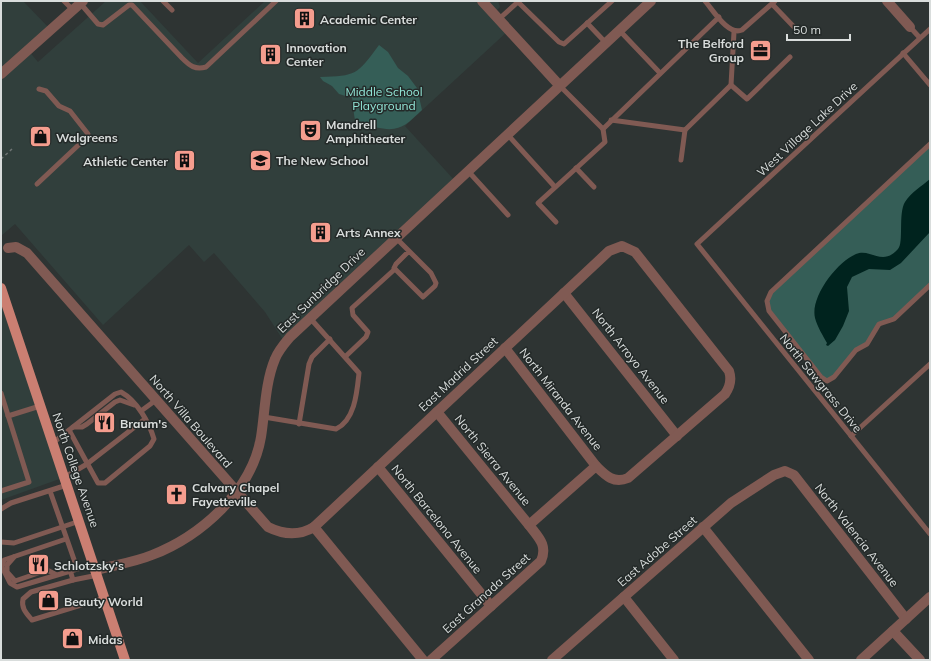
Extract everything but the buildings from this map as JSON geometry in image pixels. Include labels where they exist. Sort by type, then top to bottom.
[{"type":"main road","name":"North College Avenue","points":[[1,288],[54,442],[125,660]]},
{"type":"street","points":[[482,1],[560,86]]},
{"type":"street","points":[[887,1],[910,27]]},
{"type":"street","name":"East Sunbridge Drive","points":[[96,570],[152,556],[184,540],[216,514],[236,491],[255,459],[275,359],[290,337],[507,134],[620,31],[645,3]]},
{"type":"street","points":[[1,74],[78,5]]},
{"type":"street","name":"East Madrid Street","points":[[314,527],[609,251],[622,246],[635,252],[729,371],[730,382],[725,394],[677,436]]},
{"type":"street","name":"North Villa Boulevard","points":[[8,248],[16,247],[28,253],[263,522],[275,530],[299,534],[314,527]]},
{"type":"street","name":"North Arroyo Avenue","points":[[564,293],[677,436]]},
{"type":"street","name":"North Miranda Avenue","points":[[505,348],[596,466]]},
{"type":"street","name":"North Sierra Avenue","points":[[437,412],[529,525]]},
{"type":"street","points":[[529,525],[596,466],[609,478],[622,481],[628,478],[677,436]]},
{"type":"street","name":"North Barcelona Avenue","points":[[378,467],[491,606]]},
{"type":"street","name":"East Adobe Street","points":[[554,660],[703,527],[740,496],[779,472],[785,471]]},
{"type":"street","name":"North Valencia Avenue","points":[[785,471],[794,475],[906,620]]},
{"type":"street","name":"East Granada Street","points":[[431,660],[541,561],[544,554],[544,547],[529,525]]},
{"type":"street","points":[[314,527],[422,660]]},
{"type":"street","points":[[703,527],[809,660]]},
{"type":"street","points":[[624,597],[674,660]]},
{"type":"street","points":[[861,660],[930,597]]},
{"type":"street","points":[[893,631],[920,660]]},
{"type":"lane","points":[[64,1],[78,5],[98,24],[103,25],[129,5],[135,7],[190,66],[199,69],[206,67],[276,1]]},
{"type":"lane","points":[[163,1],[172,10]]},
{"type":"lane","points":[[499,19],[518,1],[561,44],[566,42],[612,1]]},
{"type":"lane","points":[[681,160],[684,130],[731,85],[734,32],[705,1]]},
{"type":"lane","points":[[734,32],[742,30],[774,2],[794,27]]},
{"type":"lane","points":[[603,128],[719,17]]},
{"type":"lane","points":[[587,23],[606,43]]},
{"type":"lane","points":[[910,27],[920,38]]},
{"type":"lane","name":"West Village Lake Drive","points":[[697,244],[930,29]]},
{"type":"lane","points":[[620,31],[660,73]]},
{"type":"lane","points":[[903,53],[930,86]]},
{"type":"lane","points":[[731,85],[747,99],[790,57]]},
{"type":"lane","points":[[556,222],[538,203],[605,142],[603,128],[560,86]]},
{"type":"lane","points":[[37,184],[86,138],[88,134],[70,111],[59,106],[46,91],[39,89]]},
{"type":"lane","points":[[611,120],[684,130]]},
{"type":"lane","points":[[507,134],[555,187]]},
{"type":"lane","points":[[930,144],[771,292],[767,301],[769,311],[821,377],[826,381],[834,377],[856,350],[867,344],[879,324],[894,319],[930,285]]},
{"type":"lane","points":[[576,168],[594,187]]},
{"type":"lane","points":[[468,171],[508,215]]},
{"type":"lane","points":[[395,269],[420,296],[425,296],[435,286],[436,283],[431,273],[396,237]]},
{"type":"lane","name":"North Sawgrass Drive","points":[[697,244],[930,534]]},
{"type":"lane","points":[[346,356],[366,337],[368,332],[353,315],[352,308],[395,269],[396,264],[409,251]]},
{"type":"lane","points":[[264,417],[336,429],[349,418],[352,413],[359,373],[346,356],[310,317]]},
{"type":"lane","points":[[299,424],[310,360],[330,339]]},
{"type":"lane","points":[[852,436],[930,364]]},
{"type":"lane","points":[[54,442],[71,428],[115,394],[121,392],[127,396],[141,411],[154,439],[150,446],[105,484],[98,483],[87,464],[71,428]]},
{"type":"lane","points":[[1,393],[29,482],[1,491]]},
{"type":"lane","points":[[141,411],[156,400]]},
{"type":"lane","points":[[8,416],[41,406]]},
{"type":"lane","points":[[1,509],[11,503],[50,492],[145,418]]},
{"type":"lane","points":[[50,492],[77,568]]},
{"type":"lane","points":[[1,542],[14,543],[80,521]]},
{"type":"lane","points":[[66,539],[4,560],[2,567],[10,583],[17,586],[77,568],[96,570]]},
{"type":"lane","points":[[70,570],[73,580]]},
{"type":"lane","points":[[96,570],[73,580],[31,592],[23,599],[22,605],[24,611],[32,620],[105,598]]},
{"type":"path","points":[[1,159],[12,149]]},
{"type":"shaded area","name":"The New School","points":[[1,1],[23,1],[50,29],[28,50],[38,62],[106,1],[140,1],[198,63],[265,1],[498,1],[500,7],[494,13],[509,30],[405,126],[456,182],[285,343],[265,312],[214,253],[204,262],[189,245],[103,325],[15,224],[1,236]]},
{"type":"shaded area","points":[[930,179],[930,232],[901,263],[890,270],[869,269],[852,277],[847,287],[849,311],[835,340],[828,346],[826,345],[827,343],[815,318],[815,310],[817,300],[826,281],[841,264],[856,254],[867,253],[887,257],[898,249],[901,241],[902,213],[905,202],[913,192]]},
{"type":"shaded area","points":[[1,288],[65,477],[1,500]]},
{"type":"green space","name":"Middle School Playground","points":[[379,45],[388,52],[398,68],[408,76],[417,88],[422,110],[401,127],[383,129],[356,123],[352,98],[339,94],[332,86],[323,81],[320,77],[341,76],[355,72],[366,63]]},
{"type":"green space","points":[[930,146],[930,285],[894,319],[879,324],[867,344],[856,350],[834,377],[827,381],[769,311],[767,301],[771,292]]},
{"type":"place","name":"Academic Center","points":[[305,19]]},
{"type":"place","name":"The Belford Group","points":[[760,50]]},
{"type":"place","name":"Innovation Center","points":[[271,54]]},
{"type":"place","name":"Mandrell Amphitheater","points":[[310,131]]},
{"type":"place","name":"Walgreens","points":[[40,137]]},
{"type":"place","name":"The New School","points":[[260,160]]},
{"type":"place","name":"Athletic Center","points":[[184,161]]},
{"type":"place","name":"Arts Annex","points":[[320,232]]},
{"type":"place","name":"Braum's","points":[[105,423]]},
{"type":"place","name":"Calvary Chapel Fayetteville","points":[[177,494]]},
{"type":"place","name":"Schlotzsky's","points":[[38,565]]},
{"type":"place","name":"Beauty World","points":[[49,601]]},
{"type":"place","name":"Midas","points":[[72,639]]}]
